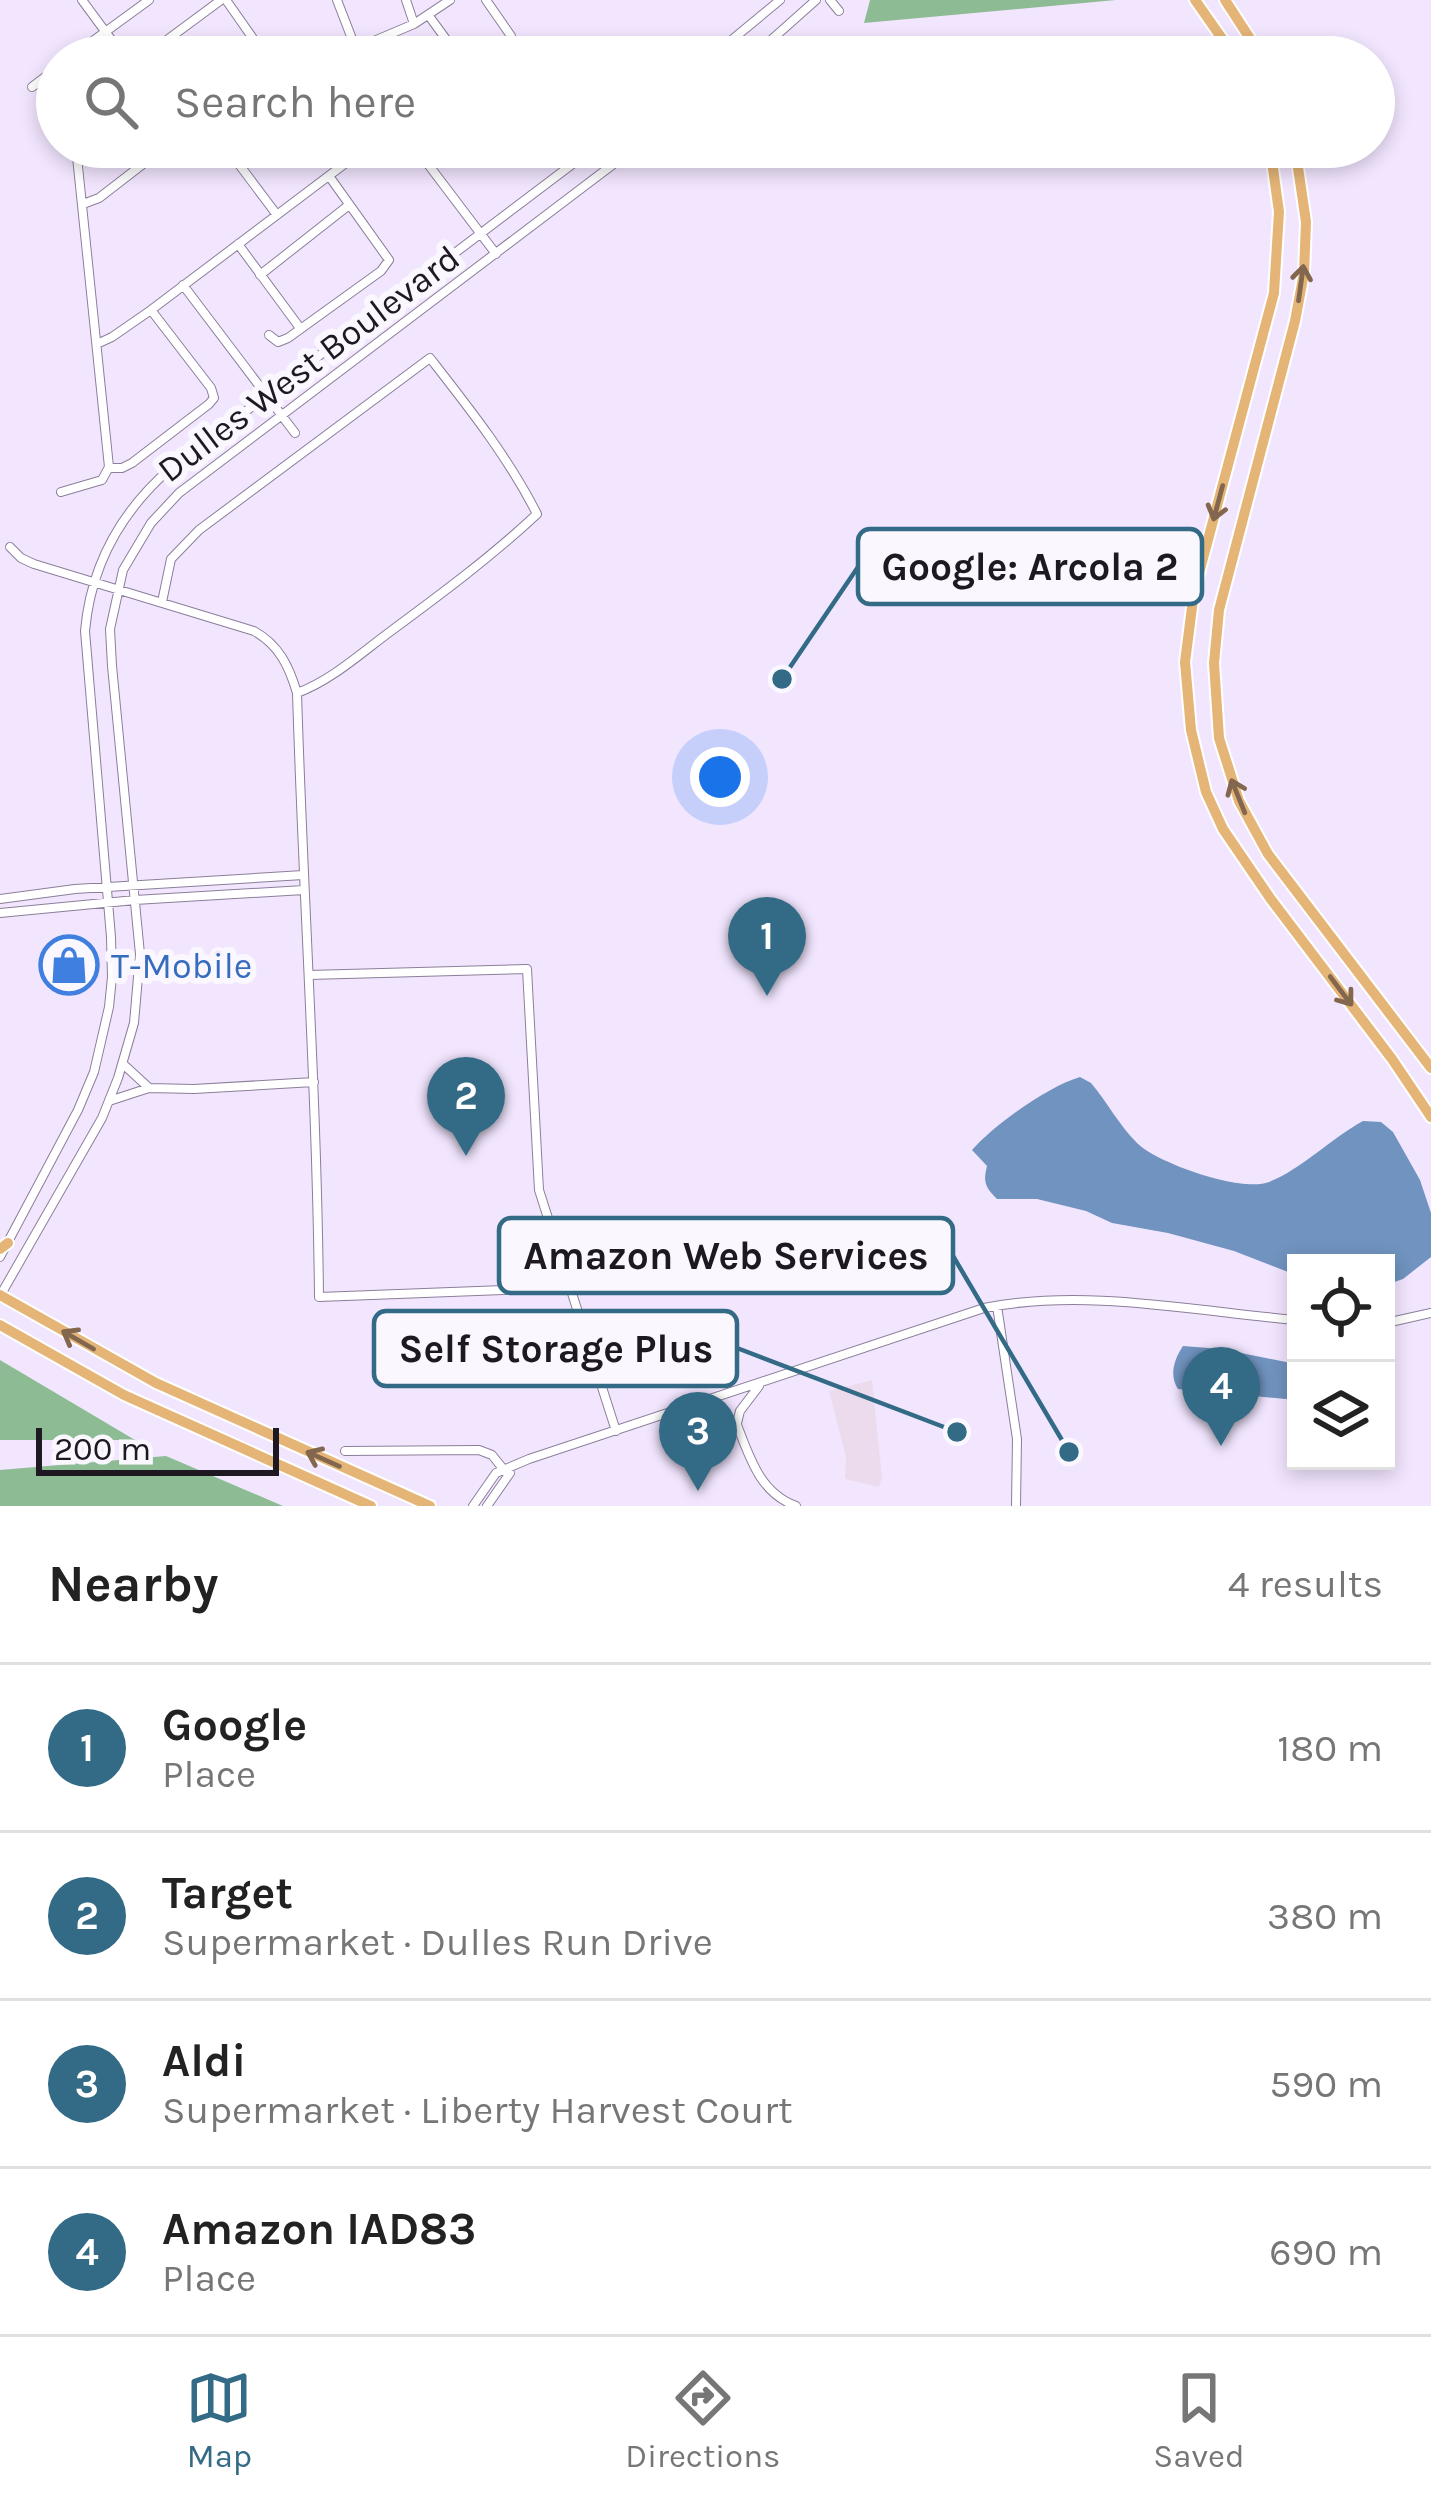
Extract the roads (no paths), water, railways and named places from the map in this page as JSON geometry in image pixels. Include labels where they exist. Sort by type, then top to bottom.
[{"type":"main road","points":[[1195,0],[1220,36]]},
{"type":"main road","points":[[1225,0],[1248,36]]},
{"type":"main road","points":[[1273,168],[1279,212],[1274,293],[1194,592],[1185,662],[1191,730],[1206,792],[1233,845],[1431,1117]]},
{"type":"main road","points":[[1298,168],[1305,205],[1304,273],[1219,610],[1214,663],[1219,737],[1233,787],[1268,854],[1431,1068]]},
{"type":"main road","points":[[0,1295],[157,1383],[430,1506]]},
{"type":"main road","points":[[0,1325],[139,1402],[371,1506]]},
{"type":"street","points":[[82,0],[108,36]]},
{"type":"street","points":[[100,36],[149,0]]},
{"type":"street","points":[[173,36],[224,0],[251,36]]},
{"type":"street","points":[[337,0],[351,36]]},
{"type":"street","points":[[406,0],[414,24]]},
{"type":"street","points":[[390,36],[450,0]]},
{"type":"street","points":[[486,0],[511,36]]},
{"type":"street","points":[[736,36],[779,0]]},
{"type":"street","points":[[776,36],[816,0]]},
{"type":"street","points":[[830,0],[839,11]]},
{"type":"street","points":[[429,16],[444,36]]},
{"type":"street","points":[[32,87],[36,84]]},
{"type":"street","points":[[61,492],[102,480],[109,468],[78,168]]},
{"type":"street","points":[[82,204],[98,198],[137,168]]},
{"type":"street","points":[[242,168],[277,215]]},
{"type":"street","points":[[97,344],[151,310],[339,168]]},
{"type":"street","points":[[431,168],[496,254]]},
{"type":"street","name":"Dulles West Boulevard","points":[[3,1250],[79,1110],[101,1050],[112,977],[86,645],[94,583],[112,536],[152,484],[568,168]]},
{"type":"street","name":"Dulles West Boulevard","points":[[0,1295],[109,1102],[134,1023],[140,976],[110,645],[123,570],[165,506],[608,168]]},
{"type":"street","points":[[268,335],[274,341],[282,340],[381,271],[388,260],[328,176]]},
{"type":"street","points":[[260,275],[349,205]]},
{"type":"street","points":[[238,244],[300,328]]},
{"type":"street","points":[[183,285],[295,433]]},
{"type":"street","points":[[109,468],[132,463],[214,396],[151,310]]},
{"type":"street","points":[[163,602],[171,559],[199,530],[430,358],[480,422],[537,514],[437,598],[319,685],[297,693]]},
{"type":"street","points":[[10,547],[26,561],[241,625],[264,636],[283,657],[297,693],[318,1157],[319,1298],[529,1289],[564,1274]]},
{"type":"street","points":[[0,899],[105,887],[303,875]]},
{"type":"street","points":[[0,913],[304,890]]},
{"type":"street","points":[[309,975],[527,969],[537,1181],[616,1431]]},
{"type":"street","points":[[122,1064],[148,1088]]},
{"type":"street","points":[[109,1102],[148,1088],[314,1082]]},
{"type":"street","points":[[473,1506],[496,1474],[544,1453],[970,1312],[1043,1301],[1287,1319]]},
{"type":"street","points":[[997,1306],[1017,1439],[1016,1506]]},
{"type":"street","points":[[1395,1321],[1431,1313]]},
{"type":"street","points":[[762,1383],[740,1411],[737,1425],[760,1478],[775,1496],[796,1506]]},
{"type":"street","points":[[690,1407],[714,1412],[737,1425]]},
{"type":"street","points":[[345,1451],[479,1450],[508,1470]]},
{"type":"street","points":[[487,1506],[508,1470]]},
{"type":"water","points":[[1080,1077],[1091,1083],[1147,1151],[1200,1174],[1240,1183],[1269,1182],[1363,1121],[1381,1122],[1393,1132],[1420,1180],[1431,1213],[1431,1257],[1395,1282],[1395,1254],[1287,1254],[1287,1272],[1234,1251],[1112,1223],[1086,1211],[1037,1199],[997,1199],[986,1184],[987,1166],[972,1150],[1052,1089]]},
{"type":"water","points":[[1183,1346],[1287,1362],[1287,1399],[1178,1389],[1174,1379]]},
{"type":"place","name":"Google: Arcola 2","points":[[782,679]]},
{"type":"place","name":"T-Mobile","points":[[69,965]]},
{"type":"place","name":"Google","points":[[767,996]]},
{"type":"place","name":"Target","points":[[466,1156]]},
{"type":"place","name":"Self Storage Plus","points":[[957,1432]]},
{"type":"place","name":"Amazon IAD83","points":[[1221,1446]]},
{"type":"place","name":"Amazon Web Services","points":[[1069,1452]]},
{"type":"place","name":"Aldi","points":[[698,1491]]}]
